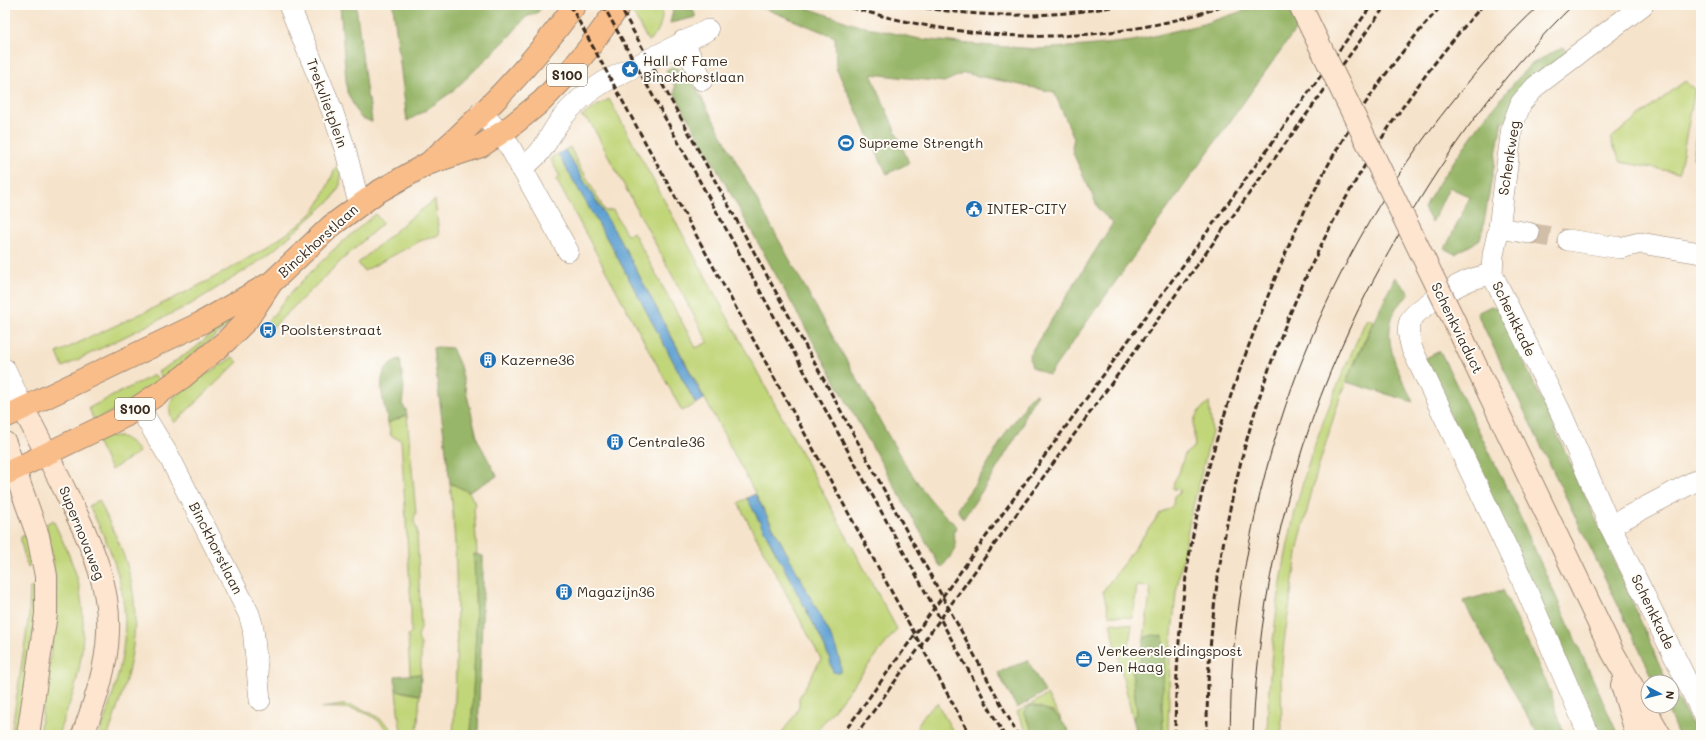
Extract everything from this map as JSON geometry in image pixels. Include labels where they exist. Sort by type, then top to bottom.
[{"type":"main road","name":"Binckhorstlaan","points":[[427,164],[481,112],[532,59],[575,5]]},
{"type":"main road","name":"Binckhorstlaan","points":[[10,472],[109,424],[139,407],[183,377],[226,341],[247,320],[272,282],[322,234],[359,204],[427,164],[472,150],[501,133],[532,110],[567,75],[620,5]]},
{"type":"main road","name":"Schenkviaduct","points":[[1300,5],[1463,339],[1612,651],[1660,735]]},
{"type":"main road","name":"Binckhorstlaan","points":[[14,412],[201,323],[272,282]]},
{"type":"main road","name":"Supernovaweg","points":[[14,412],[48,454],[92,549],[106,596],[108,633],[106,661],[83,735]]},
{"type":"main road","points":[[5,443],[10,472],[38,536],[46,576],[46,614],[28,735]]},
{"type":"main road","name":"Schenkviaduct","points":[[1612,651],[1637,735]]},
{"type":"street","name":"Trekvlietplein","points":[[289,5],[332,110],[346,152],[359,204]]},
{"type":"street","name":"Schenkweg","points":[[1492,274],[1493,255],[1499,228],[1512,126],[1521,103],[1536,86],[1642,5]]},
{"type":"street","points":[[521,168],[539,155],[561,120],[584,96],[604,82],[683,41],[708,30]]},
{"type":"street","points":[[683,41],[702,80]]},
{"type":"street","points":[[481,112],[501,133],[568,251]]},
{"type":"street","points":[[1499,228],[1529,233]]},
{"type":"street","points":[[1568,240],[1620,248],[1640,243],[1701,253]]},
{"type":"street","name":"Schenkkade","points":[[1589,735],[1520,575],[1412,349],[1409,338],[1409,322],[1412,316],[1466,282],[1492,274],[1561,413],[1610,526],[1696,688],[1701,710]]},
{"type":"street","points":[[5,369],[14,412]]},
{"type":"street","name":"Binckhorstlaan","points":[[139,407],[171,460],[249,614],[253,628],[260,700]]},
{"type":"street","points":[[1610,526],[1701,478]]},
{"type":"green space","points":[[340,5],[356,5],[367,95],[369,99],[372,122],[359,116],[347,92]]},
{"type":"green space","points":[[393,5],[544,5],[537,13],[526,17],[507,39],[453,91],[407,121]]},
{"type":"green space","points":[[636,5],[663,5],[658,30],[656,34],[648,41],[632,11]]},
{"type":"green space","points":[[674,5],[691,5],[696,17],[670,23]]},
{"type":"green space","points":[[756,5],[799,5],[856,25],[920,39],[1037,49],[1133,41],[1203,24],[1261,5],[1313,5],[1049,375],[1032,367],[1029,355],[1113,223],[1099,210],[1073,153],[1072,147],[1074,138],[1054,92],[964,73],[944,82],[871,74],[909,163],[887,174],[836,68],[835,37]]},
{"type":"green space","points":[[1563,47],[1566,52],[1507,121],[1502,121],[1480,240],[1455,254],[1445,249],[1470,197],[1449,187],[1432,223],[1424,208],[1440,181],[1483,120],[1518,78],[1530,65]]},
{"type":"green space","points":[[672,67],[687,71],[891,441],[928,497],[942,513],[957,526],[953,533],[955,548],[941,568],[675,94],[675,86],[666,70]]},
{"type":"green space","points":[[1685,81],[1695,90],[1679,173],[1621,162],[1610,139]]},
{"type":"green space","points":[[609,99],[897,629],[814,735],[780,735],[795,715],[799,706],[799,698],[821,659],[738,503],[747,498],[820,636],[829,657],[833,672],[841,667],[838,654],[829,632],[622,243],[565,150],[570,147],[582,172],[583,171],[605,211],[613,210],[627,235],[633,232],[696,348],[708,342],[594,129],[590,122],[581,116]]},
{"type":"green space","points":[[1701,115],[1701,159],[1693,158]]},
{"type":"green space","points":[[558,154],[613,249],[696,404],[682,411],[556,179],[560,177],[551,160],[552,157]]},
{"type":"green space","points":[[337,166],[339,166],[341,175],[340,185],[333,198],[275,249],[254,265],[191,304],[63,367],[57,353],[207,281],[255,254],[291,231],[305,220],[315,209],[323,197]]},
{"type":"green space","points":[[435,200],[439,235],[420,241],[364,271],[358,263],[413,216]]},
{"type":"green space","points":[[375,214],[383,223],[343,259],[272,328],[267,323],[293,290],[331,252]]},
{"type":"green space","points":[[1395,277],[1410,294],[1395,310],[1391,322],[1391,346],[1398,369],[1413,402],[1346,382]]},
{"type":"green space","points":[[248,301],[230,324],[163,379],[158,372],[194,349]]},
{"type":"green space","points":[[1491,306],[1500,309],[1608,546],[1664,674],[1651,674],[1477,313]]},
{"type":"green space","points":[[1367,318],[1373,321],[1339,400],[1316,475],[1298,547],[1284,642],[1281,677],[1282,735],[1267,735],[1272,648],[1290,533],[1303,480],[1319,433],[1337,386]]},
{"type":"green space","points":[[433,348],[452,348],[460,366],[478,441],[497,476],[469,492],[450,483]]},
{"type":"green space","points":[[1440,351],[1513,501],[1618,735],[1599,735],[1424,359]]},
{"type":"green space","points":[[233,357],[238,362],[174,423],[170,414],[170,406],[176,395]]},
{"type":"green space","points":[[400,359],[404,388],[402,404],[407,415],[388,423],[382,396],[382,377],[385,369],[391,363]]},
{"type":"green space","points":[[154,375],[160,382],[126,404],[94,421],[89,408]]},
{"type":"green space","points":[[1035,394],[1037,395],[1025,414],[1023,425],[991,478],[963,519],[958,511],[959,506],[981,475],[1007,431],[1024,408],[1028,399]]},
{"type":"green space","points":[[1209,402],[1212,432],[1191,514],[1176,593],[1170,656],[1168,735],[1159,735],[1163,731],[1162,702],[1153,635],[1144,638],[1151,587],[1137,586],[1133,618],[1109,615],[1103,591],[1161,512],[1169,509],[1173,505],[1174,496],[1178,495],[1180,490],[1176,488],[1175,491],[1173,489],[1174,482],[1179,473],[1185,454],[1195,446],[1194,421],[1199,412]]},
{"type":"green space","points":[[407,415],[416,513],[414,521],[417,529],[421,629],[418,636],[421,644],[421,674],[410,675],[408,635],[411,633],[411,604],[401,440],[391,436],[388,423]]},
{"type":"green space","points":[[110,436],[124,438],[139,452],[111,470],[97,441]]},
{"type":"green space","points":[[450,483],[469,492],[476,505],[474,507],[477,555],[474,554],[476,630],[471,735],[453,735],[457,609],[455,546]]},
{"type":"green space","points":[[99,500],[117,538],[126,562],[132,585],[135,607],[135,629],[128,671],[108,735],[99,735],[114,691],[123,650],[125,629],[121,586],[112,555],[103,533],[89,506]]},
{"type":"green space","points":[[53,520],[76,574],[81,599],[83,637],[76,682],[58,735],[39,735],[57,606],[56,581],[46,524]]},
{"type":"green space","points":[[25,535],[29,542],[33,560],[28,568],[21,543],[21,537]]},
{"type":"green space","points":[[474,554],[483,556],[478,735],[471,735],[476,630]]},
{"type":"green space","points":[[35,586],[38,590],[20,735],[11,735],[29,615],[30,588]]},
{"type":"green space","points":[[1503,590],[1551,693],[1564,735],[1538,735],[1463,601]]},
{"type":"green space","points":[[1110,623],[1132,625],[1128,651],[1142,653],[1140,664],[1132,672],[1137,712],[1133,719]]},
{"type":"green space","points":[[1153,635],[1162,636],[1165,654],[1162,702],[1163,731],[1159,735],[1146,735],[1136,730],[1133,719],[1137,712],[1132,671],[1140,664],[1144,638]]},
{"type":"green space","points":[[1028,661],[1045,692],[1017,708],[998,673]]},
{"type":"green space","points":[[421,674],[420,695],[396,690],[395,676]]},
{"type":"green space","points":[[396,691],[420,695],[417,735],[402,735]]},
{"type":"green space","points":[[1047,695],[1062,720],[1052,711],[1032,705],[1028,707],[1024,714],[1035,735],[1028,735],[1017,712]]},
{"type":"green space","points":[[1680,702],[1697,735],[1678,735],[1669,714],[1680,714]]},
{"type":"green space","points":[[937,703],[955,735],[918,735],[918,725],[920,721]]},
{"type":"green space","points":[[342,705],[365,710],[386,723],[397,735],[390,735],[376,719],[360,711],[342,708],[321,708]]},
{"type":"green space","points":[[1032,705],[1056,715],[1063,722],[1071,735],[1035,735],[1024,714],[1028,707]]},
{"type":"water","points":[[565,150],[622,243],[704,399],[696,404],[613,249],[558,154]]},
{"type":"water","points":[[755,494],[829,632],[840,661],[841,671],[839,673],[833,672],[829,657],[820,636],[747,498]]},
{"type":"tunnel","points":[[1529,233],[1568,240]]},
{"type":"tram line","points":[[1230,735],[1231,686],[1235,637],[1246,564],[1261,492],[1280,422],[1305,353],[1334,287],[1368,223],[1408,161],[1452,102],[1483,64],[1505,39],[1540,5]]},
{"type":"tram line","points":[[1253,735],[1256,682],[1270,576],[1295,472],[1330,372],[1352,323],[1381,266],[1412,212],[1447,156],[1507,77],[1528,52],[1573,5]]},
{"type":"railway","points":[[570,5],[970,735]]},
{"type":"railway","points":[[603,5],[1004,735]]},
{"type":"railway","points":[[619,5],[1018,735]]},
{"type":"railway","points":[[843,5],[891,18],[939,28],[987,34],[1035,36],[1083,35],[1131,29],[1179,19],[1227,5]]},
{"type":"railway","points":[[908,5],[961,12],[1015,15],[1069,13],[1122,5]]},
{"type":"railway","points":[[842,735],[1372,5]]},
{"type":"railway","points":[[856,735],[1386,5]]},
{"type":"railway","points":[[1175,735],[1177,676],[1184,589],[1194,531],[1206,476],[1229,400],[1274,280],[1292,238],[1322,176],[1355,119],[1378,85],[1415,36],[1442,5]]},
{"type":"railway","points":[[1207,735],[1211,635],[1225,536],[1247,439],[1278,344],[1317,253],[1365,166],[1420,83],[1483,5]]},
{"type":"place","name":"Hall of Fame Binckhorstlaan","points":[[630,69]]},
{"type":"place","name":"Supreme Strength","points":[[846,143]]},
{"type":"place","name":"INTER-CITY","points":[[974,209]]},
{"type":"place","name":"Poolsterstraat","points":[[268,330]]},
{"type":"place","name":"Kazerne36","points":[[488,360]]},
{"type":"place","name":"Centrale36","points":[[615,442]]},
{"type":"place","name":"Magazijn36","points":[[564,592]]},
{"type":"place","name":"Verkeersleidingspost Den Haag","points":[[1084,659]]}]
